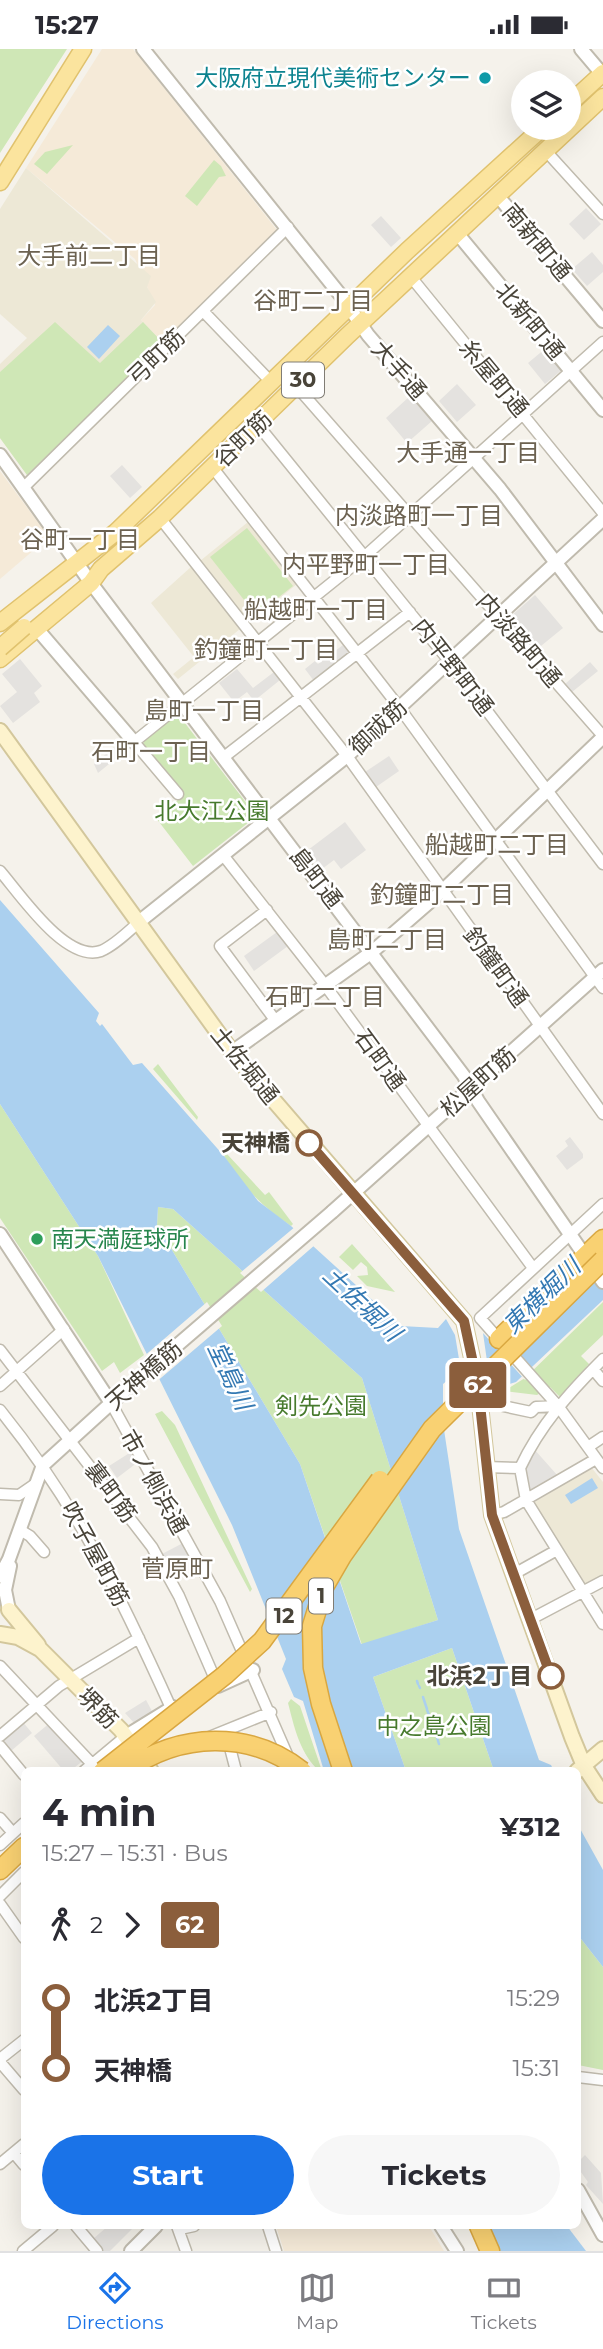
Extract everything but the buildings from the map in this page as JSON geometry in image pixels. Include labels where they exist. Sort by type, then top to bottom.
[{"type":"highway","points":[[494,1333],[590,1255],[603,1239]]},
{"type":"highway","name":"1","points":[[342,1767],[314,1678],[311,1638],[317,1607],[342,1556],[432,1429],[590,1255]]},
{"type":"highway","name":"12","points":[[104,1767],[225,1675],[262,1641],[382,1479],[414,1443],[432,1429]]},
{"type":"highway","points":[[134,1767],[172,1747],[210,1740],[270,1750],[296,1767]]},
{"type":"highway","points":[[0,1857],[21,1838]]},
{"type":"highway","points":[[0,1870],[21,1838]]},
{"type":"highway","points":[[0,1885],[21,1864]]},
{"type":"highway","points":[[480,2229],[490,2251]]},
{"type":"main road","points":[[0,182],[83,49]]},
{"type":"main road","points":[[581,93],[603,74]]},
{"type":"main road","name":"谷町筋","points":[[0,623],[62,571],[87,569],[160,518],[361,324],[603,97]]},
{"type":"main road","name":"谷町筋","points":[[87,569],[349,307],[529,140]]},
{"type":"main road","name":"30","points":[[0,647],[27,626],[87,569]]},
{"type":"main road","name":"30","points":[[0,636],[27,626]]},
{"type":"main road","name":"30","points":[[0,659],[27,626]]},
{"type":"main road","name":"土佐堀通","points":[[0,731],[140,921],[232,1052],[460,1316],[479,1394],[492,1515],[531,1619],[580,1767]]},
{"type":"main road","name":"堺筋","points":[[9,1610],[34,1637],[40,1650]]},
{"type":"main road","name":"堺筋","points":[[0,1633],[18,1637],[40,1650],[126,1736],[138,1751],[143,1767]]},
{"type":"main road","points":[[581,1767],[603,1749]]},
{"type":"main road","name":"土佐堀通","points":[[581,1769],[603,1795]]},
{"type":"street","name":"大手通","points":[[143,49],[288,227],[361,324],[474,458],[603,625]]},
{"type":"street","points":[[582,49],[603,74]]},
{"type":"street","points":[[545,150],[603,215]]},
{"type":"street","name":"南新町通","points":[[497,195],[603,321]]},
{"type":"street","name":"弓町筋","points":[[23,487],[288,227]]},
{"type":"street","name":"北新町通","points":[[457,233],[603,410]]},
{"type":"street","name":"糸屋町通","points":[[411,277],[603,513]]},
{"type":"street","points":[[203,311],[272,383]]},
{"type":"street","points":[[134,743],[365,556],[603,342]]},
{"type":"street","name":"内淡路町通","points":[[296,387],[603,737]]},
{"type":"street","name":"内平野町通","points":[[245,409],[410,611],[549,789],[603,864]]},
{"type":"street","name":"島町通","points":[[0,455],[87,569],[182,703],[372,952],[471,1088],[571,1233],[590,1255],[603,1282]]},
{"type":"street","points":[[213,468],[399,707],[601,978]]},
{"type":"street","name":"釣鐘町通","points":[[160,518],[347,756],[441,892],[603,1114]]},
{"type":"street","name":"御祓筋","points":[[140,921],[347,756],[603,519]]},
{"type":"street","points":[[225,757],[410,611]]},
{"type":"street","points":[[27,626],[178,794]]},
{"type":"street","points":[[232,1052],[372,952],[441,892],[603,737]]},
{"type":"street","name":"石町通","points":[[223,855],[325,985],[533,1268]]},
{"type":"street","points":[[0,871],[57,938],[89,952],[105,949],[140,921]]},
{"type":"street","points":[[267,910],[220,946],[275,1020]]},
{"type":"street","name":"松屋町筋","points":[[353,1194],[471,1088],[601,978]]},
{"type":"street","name":"天神橋筋","points":[[0,1576],[9,1559],[43,1465],[69,1439],[353,1194]]},
{"type":"street","points":[[460,1316],[481,1317],[603,1204]]},
{"type":"street","points":[[0,1234],[5,1252],[64,1329],[111,1403]]},
{"type":"street","points":[[481,1317],[558,1406],[603,1468]]},
{"type":"street","points":[[0,1386],[64,1329]]},
{"type":"street","name":"裏町筋","points":[[0,1350],[152,1547],[179,1597],[218,1686]]},
{"type":"street","points":[[603,1359],[558,1406],[530,1447],[520,1468],[526,1500],[603,1624]]},
{"type":"street","points":[[593,1369],[603,1381]]},
{"type":"street","points":[[479,1394],[531,1412],[536,1407],[558,1406]]},
{"type":"street","name":"市ノ側浜通","points":[[111,1403],[220,1601],[253,1670],[292,1767]]},
{"type":"street","name":"吹子屋町筋","points":[[0,1410],[43,1465],[100,1555],[171,1708]]},
{"type":"street","points":[[588,1447],[603,1437]]},
{"type":"street","points":[[492,1515],[526,1500],[596,1459]]},
{"type":"street","points":[[485,1467],[520,1468]]},
{"type":"street","points":[[0,1494],[19,1495],[34,1484]]},
{"type":"street","points":[[20,1530],[30,1535],[44,1552]]},
{"type":"street","points":[[514,1574],[557,1550]]},
{"type":"street","name":"天神橋筋","points":[[9,1559],[11,1568],[5,1590],[9,1610]]},
{"type":"street","points":[[531,1619],[603,1581]]},
{"type":"street","points":[[0,1736],[69,1679],[139,1638]]},
{"type":"street","points":[[0,1666],[99,1767]]},
{"type":"street","points":[[103,1767],[126,1736],[171,1708],[253,1670]]},
{"type":"street","points":[[148,1767],[225,1729],[271,1712]]},
{"type":"street","points":[[225,1729],[235,1767]]},
{"type":"street","points":[[0,1745],[21,1771]]},
{"type":"street","points":[[105,1767],[138,1751]]},
{"type":"street","points":[[0,1818],[21,1838],[0,1845]]},
{"type":"street","points":[[0,1878],[21,1857]]},
{"type":"street","points":[[0,1896],[21,1875]]},
{"type":"street","points":[[0,1904],[21,1934]]},
{"type":"street","points":[[21,2043],[0,2061],[21,2086]]},
{"type":"street","points":[[581,2077],[603,2080]]},
{"type":"street","points":[[0,2164],[21,2147]]},
{"type":"street","points":[[14,2153],[21,2161]]},
{"type":"street","points":[[581,2195],[602,2231]]},
{"type":"street","points":[[23,2251],[49,2229]]},
{"type":"street","points":[[79,2229],[97,2251]]},
{"type":"street","points":[[131,2251],[153,2229]]},
{"type":"street","points":[[178,2229],[186,2251]]},
{"type":"street","points":[[269,2229],[276,2251]]},
{"type":"street","points":[[443,2229],[457,2251]]},
{"type":"shaded area","points":[[102,49],[133,49],[277,230],[163,343],[141,320],[155,305],[135,259],[26,168]]},
{"type":"shaded area","points":[[26,168],[151,276],[147,287],[156,302],[141,320],[163,343],[27,475],[0,438],[0,364],[27,338],[0,314],[0,209]]},
{"type":"shaded area","points":[[586,208],[601,224],[584,240],[569,224]]},
{"type":"shaded area","points":[[381,216],[401,238],[391,247],[371,225]]},
{"type":"shaded area","points":[[592,252],[603,265],[603,272],[587,286],[572,269]]},
{"type":"shaded area","points":[[546,348],[563,369],[545,384],[528,363]]},
{"type":"shaded area","points":[[457,384],[476,405],[457,422],[439,401]]},
{"type":"shaded area","points":[[410,396],[432,421],[407,443],[386,418]]},
{"type":"shaded area","points":[[122,465],[142,487],[130,498],[110,476]]},
{"type":"shaded area","points":[[0,471],[49,537],[0,579]]},
{"type":"shaded area","points":[[248,522],[297,584],[249,623],[200,561]]},
{"type":"shaded area","points":[[192,566],[240,629],[178,679],[173,674],[194,657],[151,603]]},
{"type":"shaded area","points":[[535,595],[563,628],[536,650],[510,620],[511,616]]},
{"type":"shaded area","points":[[343,645],[350,654],[314,681],[305,669],[315,661],[318,664]]},
{"type":"shaded area","points":[[20,659],[42,686],[34,693],[40,702],[13,723],[0,706],[17,692],[2,674]]},
{"type":"shaded area","points":[[590,662],[598,671],[572,692],[565,684]]},
{"type":"shaded area","points":[[237,669],[253,688],[274,672],[280,680],[254,701],[247,692],[234,702],[219,683]]},
{"type":"shaded area","points":[[124,739],[130,747],[98,773],[94,764]]},
{"type":"shaded area","points":[[389,756],[399,771],[376,787],[365,772]]},
{"type":"shaded area","points":[[345,822],[366,850],[341,869],[334,860],[322,869],[308,850]]},
{"type":"shaded area","points":[[277,932],[288,946],[254,971],[244,956]]},
{"type":"shaded area","points":[[570,1137],[583,1154],[583,1158],[567,1170],[556,1156],[568,1146],[565,1141]]},
{"type":"shaded area","points":[[534,1449],[558,1476],[531,1493],[526,1468]]},
{"type":"shaded area","points":[[131,1452],[138,1462],[117,1478],[109,1466]]},
{"type":"shaded area","points":[[591,1467],[603,1482],[603,1574],[586,1585],[533,1503]]},
{"type":"shaded area","points":[[183,1543],[190,1555],[169,1567],[162,1554]]},
{"type":"shaded area","points":[[146,1700],[153,1713],[135,1724],[125,1713]]},
{"type":"shaded area","points":[[22,1721],[32,1733],[11,1751],[1,1739]]},
{"type":"shaded area","points":[[51,1722],[84,1760],[75,1767],[61,1767],[34,1736]]},
{"type":"shaded area","points":[[585,2155],[601,2173],[603,2204],[586,2185],[588,2182],[581,2172],[581,2159]]},
{"type":"shaded area","points":[[105,2229],[132,2229],[110,2251],[103,2251],[93,2239]]},
{"type":"shaded area","points":[[277,2229],[431,2229],[444,2251],[284,2251]]},
{"type":"green space","points":[[0,49],[67,49],[0,153]]},
{"type":"green space","points":[[73,145],[47,174],[34,164],[45,152]]},
{"type":"green space","points":[[214,160],[226,176],[219,177],[197,206],[185,196]]},
{"type":"green space","points":[[55,322],[100,363],[143,322],[163,343],[27,475],[0,438],[0,372]]},
{"type":"green space","points":[[247,528],[293,586],[256,615],[210,557]]},
{"type":"green space","name":"北大江公園","points":[[178,714],[254,813],[253,819],[193,866],[156,818],[184,795],[143,745],[144,741]]},
{"type":"green space","points":[[158,1064],[198,1117],[197,1120],[153,1069]]},
{"type":"green space","points":[[0,1104],[98,1256],[144,1355],[120,1373],[114,1362],[102,1371],[0,1218]]},
{"type":"green space","points":[[227,1154],[265,1195],[269,1192],[293,1224],[291,1226],[271,1212],[245,1186],[224,1156]]},
{"type":"green space","name":"剣先公園","points":[[158,1207],[173,1209],[362,1378],[438,1620],[362,1645],[300,1464],[157,1225]]},
{"type":"green space","points":[[352,1244],[395,1292],[367,1286],[357,1276],[368,1275],[367,1267],[361,1262],[353,1270],[339,1257]]},
{"type":"green space","points":[[603,1302],[603,1335],[581,1356],[589,1364],[560,1397],[550,1387],[537,1395],[504,1391],[525,1378]]},
{"type":"green space","points":[[162,1411],[175,1425],[252,1589],[250,1592],[155,1414]]},
{"type":"green space","name":"中之島公園","points":[[452,1648],[493,1767],[405,1767],[373,1677]]},
{"type":"green space","points":[[291,1699],[300,1706],[321,1767],[315,1767],[301,1746],[288,1703]]},
{"type":"green space","points":[[581,1939],[603,1967],[603,2070],[581,2066]]},
{"type":"water","points":[[108,325],[120,336],[99,359],[87,347]]},
{"type":"water","points":[[0,900],[99,1013],[96,1021],[100,1026],[102,1024],[133,1065],[142,1063],[224,1156],[258,1201],[291,1226],[401,1326],[438,1328],[446,1319],[503,1325],[603,1231],[603,1300],[516,1382],[494,1389],[449,1379],[443,1384],[443,1423],[459,1529],[539,1760],[552,1767],[493,1767],[452,1648],[373,1677],[405,1767],[323,1767],[303,1701],[294,1697],[282,1669],[286,1659],[232,1525],[98,1256],[0,1104]],"holes":[[[158,1207],[173,1209],[362,1378],[438,1620],[361,1644],[300,1464],[157,1225]]]},
{"type":"water","points":[[592,1478],[598,1488],[571,1504],[565,1495]]},
{"type":"water","points":[[581,1830],[603,1870],[603,1967],[581,1939]]},
{"type":"water","points":[[471,2229],[569,2229],[586,2251],[482,2251]]},
{"type":"pier","points":[[296,1226],[316,1244],[261,1292],[240,1273]]},
{"type":"pier","points":[[207,1302],[222,1326],[155,1383],[142,1358]]},
{"type":"pier","points":[[474,1313],[477,1316],[491,1315],[503,1324],[506,1341],[534,1373],[525,1380],[483,1333],[491,1389],[463,1383],[455,1335],[446,1319]]},
{"type":"waterway","points":[[423,1697],[427,1709]]},
{"type":"waterway","points":[[427,1710],[432,1722]]},
{"type":"waterway","points":[[435,1731],[439,1744]]},
{"type":"bus line","name":"62","points":[[309,1143],[464,1321],[478,1386],[492,1515],[551,1676]]},
{"type":"place","name":"大阪府立現代美術センター","points":[[485,78]]},
{"type":"place","name":"天神橋","points":[[309,1143]]},
{"type":"place","name":"南天満庭球所","points":[[37,1239]]},
{"type":"place","name":"北浜2丁目","points":[[551,1676]]},
{"type":"district","name":"大手前二丁目","points":[[89,256]]},
{"type":"district","name":"谷町二丁目","points":[[313,301]]},
{"type":"district","name":"大手通一丁目","points":[[468,453]]},
{"type":"district","name":"内淡路町一丁目","points":[[419,516]]},
{"type":"district","name":"谷町一丁目","points":[[80,540]]},
{"type":"district","name":"内平野町一丁目","points":[[366,565]]},
{"type":"district","name":"船越町一丁目","points":[[316,610]]},
{"type":"district","name":"釣鐘町一丁目","points":[[266,650]]},
{"type":"district","name":"島町一丁目","points":[[204,711]]},
{"type":"district","name":"石町一丁目","points":[[151,752]]},
{"type":"district","name":"船越町二丁目","points":[[497,845]]},
{"type":"district","name":"釣鐘町二丁目","points":[[442,895]]},
{"type":"district","name":"島町二丁目","points":[[387,940]]},
{"type":"district","name":"石町二丁目","points":[[325,997]]},
{"type":"district","name":"菅原町","points":[[177,1569]]},
{"type":"water label","name":"東横堀川","points":[[542,1296]]},
{"type":"water label","name":"土佐堀川","points":[[362,1304]]},
{"type":"water label","name":"堂島川","points":[[230,1376]]}]
